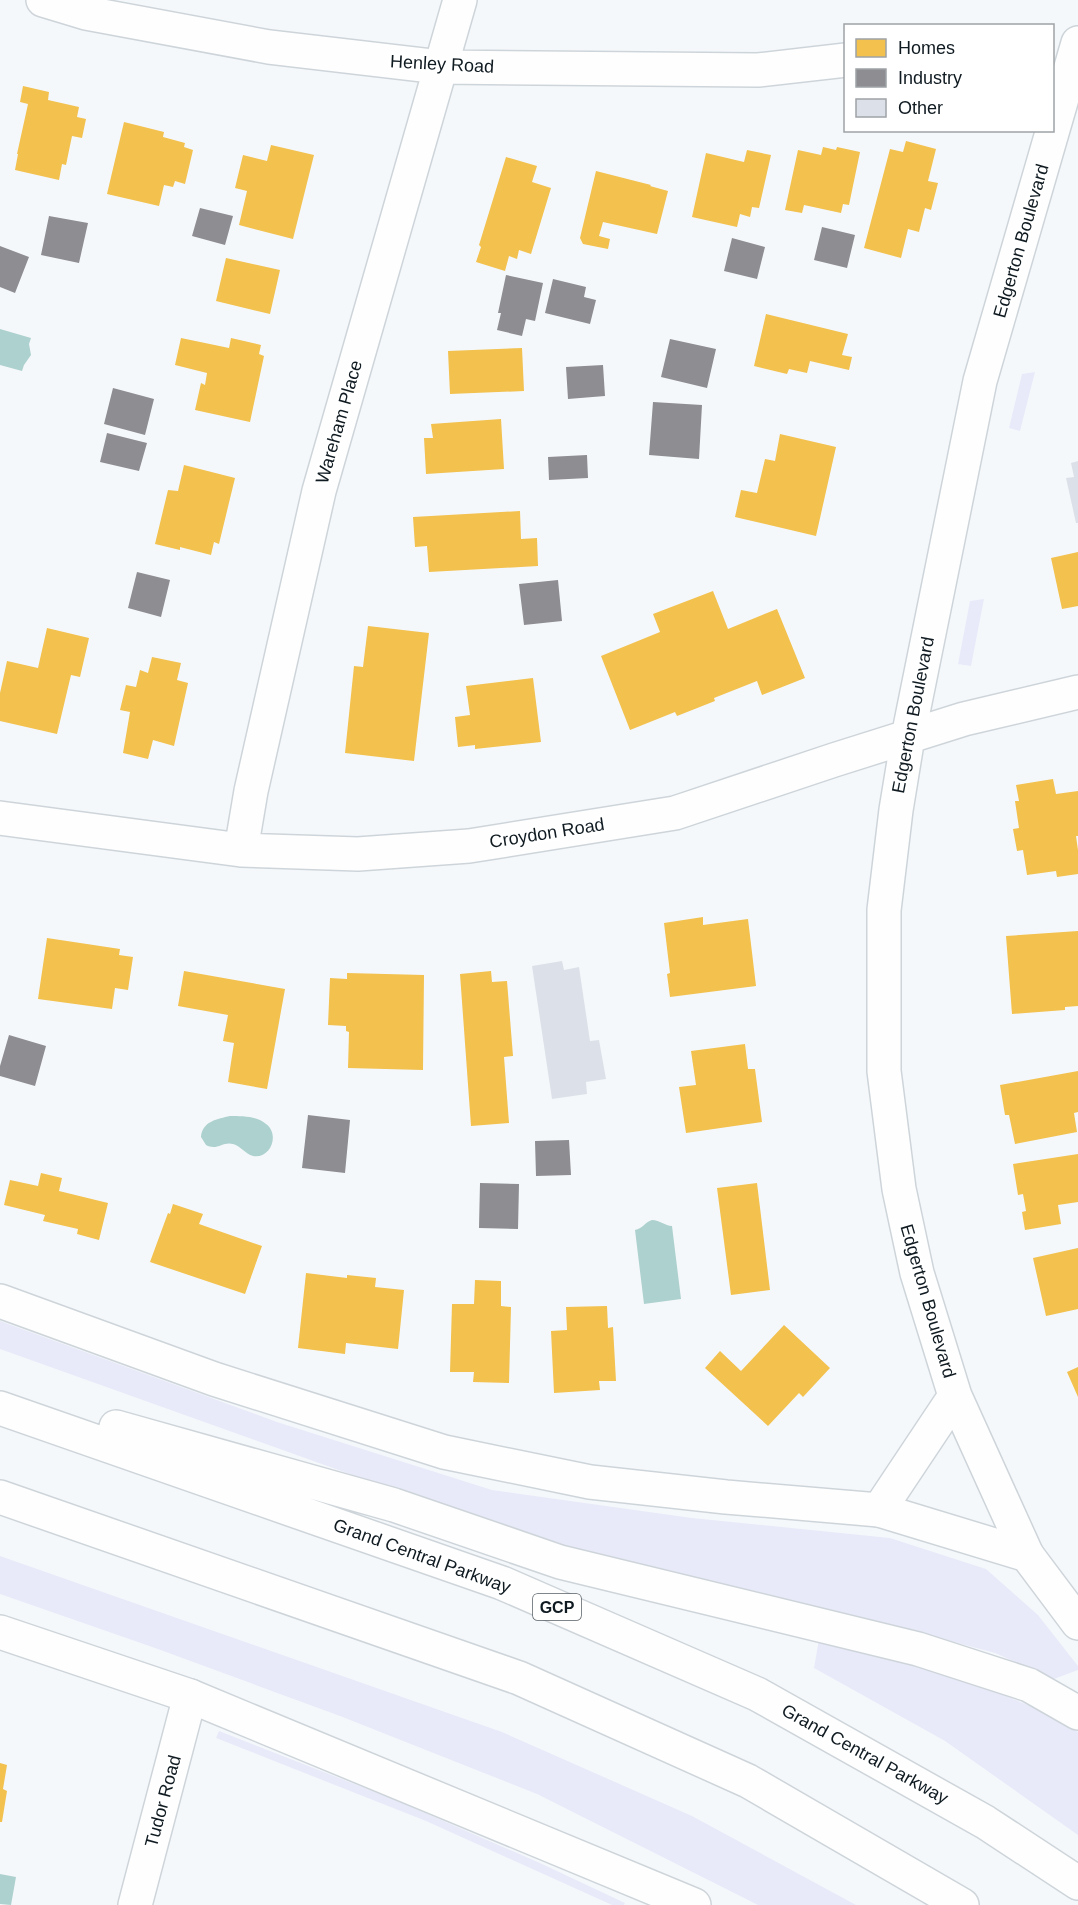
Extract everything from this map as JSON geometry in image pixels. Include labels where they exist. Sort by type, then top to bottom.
[{"type":"main road","name":"Henley Road","points":[[43,0],[86,13],[269,47],[440,67],[758,70],[844,60]]},
{"type":"main road","name":"Wareham Place","points":[[241,850],[251,791],[319,491],[460,0]]},
{"type":"main road","points":[[1054,37],[1078,34]]},
{"type":"main road","name":"Edgerton Boulevard","points":[[1054,126],[1078,43]]},
{"type":"main road","name":"Edgerton Boulevard","points":[[1027,1556],[955,1396],[917,1273],[899,1189],[884,1071],[884,910],[896,810],[908,737],[980,381],[1052,132]]},
{"type":"main road","name":"Croydon Road","points":[[0,818],[241,850],[358,854],[469,846],[675,813],[963,719],[1078,692]]},
{"type":"main road","points":[[0,1301],[214,1379],[444,1452],[590,1482],[726,1497],[879,1510],[1027,1556],[1078,1623]]},
{"type":"main road","points":[[0,1394],[394,1505],[560,1562],[918,1649],[1029,1685],[1078,1713]]},
{"type":"main road","name":"Edgerton Boulevard","points":[[879,1510],[955,1396]]},
{"type":"main road","name":"Grand Central Parkway","points":[[0,1408],[502,1583],[747,1689],[985,1822],[1078,1883]]},
{"type":"main road","points":[[0,1497],[519,1678],[748,1781],[962,1905]]},
{"type":"main road","points":[[0,1632],[190,1696],[693,1905]]},
{"type":"main road","name":"Tudor Road","points":[[135,1905],[190,1696]]},
{"type":"shaded area","points":[[0,329],[31,338],[29,344],[31,355],[22,371],[0,365]]},
{"type":"shaded area","points":[[1035,372],[1020,431],[1009,428],[1022,374]]},
{"type":"shaded area","points":[[984,599],[971,666],[958,664],[970,601]]},
{"type":"shaded area","points":[[230,1116],[254,1118],[266,1124],[270,1128],[273,1139],[269,1150],[265,1154],[253,1156],[233,1144],[213,1147],[206,1145],[201,1137],[204,1127],[211,1122]]},
{"type":"shaded area","points":[[652,1220],[672,1226],[681,1299],[644,1304],[635,1230]]},
{"type":"shaded area","points":[[0,1321],[277,1422],[492,1490],[692,1518],[890,1538],[986,1569],[1038,1615],[1078,1666],[1078,1670],[1054,1679],[995,1653],[913,1631],[581,1552],[453,1511],[0,1349]]},
{"type":"shaded area","points":[[0,1556],[502,1732],[692,1816],[856,1905],[758,1905],[537,1794],[340,1716],[0,1594]]},
{"type":"shaded area","points":[[819,1639],[961,1678],[1055,1716],[1078,1732],[1078,1835],[945,1741],[814,1668]]},
{"type":"shaded area","points":[[219,1731],[393,1799],[625,1903],[624,1905],[612,1905],[426,1821],[216,1738]]},
{"type":"shaded area","points":[[0,1874],[16,1877],[11,1905],[0,1904]]},
{"type":"building: Homes","points":[[23,86],[49,92],[48,100],[79,107],[77,117],[86,119],[82,138],[72,136],[66,165],[62,164],[59,180],[15,170],[28,104],[20,102]]},
{"type":"building: Homes","points":[[124,122],[164,132],[163,137],[185,143],[184,147],[193,150],[185,184],[175,181],[173,187],[164,185],[159,206],[107,194]]},
{"type":"building: Homes","points":[[906,141],[936,149],[928,181],[938,183],[931,210],[925,208],[919,232],[908,229],[901,258],[864,248],[890,149],[903,152]]},
{"type":"building: Homes","points":[[271,145],[314,155],[293,239],[239,225],[247,191],[235,188],[243,155],[267,161]]},
{"type":"building: Homes","points":[[823,147],[836,150],[837,147],[860,152],[849,205],[843,204],[841,213],[804,205],[802,213],[785,210],[798,150],[821,155]]},
{"type":"building: Homes","points":[[747,150],[771,155],[759,208],[752,207],[750,217],[740,214],[737,227],[692,217],[706,153],[744,162]]},
{"type":"building: Homes","points":[[506,157],[537,166],[532,182],[551,188],[531,254],[519,250],[517,259],[509,256],[505,271],[476,262]]},
{"type":"building: Homes","points":[[596,171],[668,191],[657,234],[603,222],[599,236],[610,239],[608,249],[583,244],[580,238]]},
{"type":"building: Homes","points":[[226,258],[280,270],[270,314],[216,301]]},
{"type":"building: Homes","points":[[766,314],[848,334],[842,355],[852,357],[849,370],[810,361],[807,373],[789,369],[787,374],[754,366]]},
{"type":"building: Homes","points":[[181,338],[229,348],[231,338],[261,345],[259,354],[264,356],[250,422],[195,410],[201,383],[205,385],[207,373],[175,365]]},
{"type":"building: Homes","points":[[522,348],[524,391],[450,394],[448,351]]},
{"type":"building: Homes","points":[[501,419],[504,469],[426,474],[424,438],[433,438],[431,424]]},
{"type":"building: Homes","points":[[780,434],[836,447],[816,536],[735,517],[741,490],[757,493],[765,459],[775,461]]},
{"type":"building: Homes","points":[[184,465],[235,478],[219,544],[214,542],[211,555],[180,547],[180,550],[155,544],[168,490],[178,491]]},
{"type":"building: Homes","points":[[520,511],[521,539],[537,538],[538,566],[429,572],[427,546],[415,547],[413,517]]},
{"type":"building: Homes","points":[[1078,552],[1078,606],[1062,609],[1051,558]]},
{"type":"building: Homes","points":[[713,591],[728,629],[777,609],[805,678],[762,695],[757,681],[677,716],[675,712],[630,730],[601,656],[660,632],[653,614]]},
{"type":"building: Homes","points":[[368,626],[429,633],[414,761],[345,753],[354,666],[363,667]]},
{"type":"building: Homes","points":[[47,628],[89,638],[80,677],[71,675],[57,734],[0,721],[0,693],[7,661],[38,668]]},
{"type":"building: Homes","points":[[152,657],[181,663],[177,680],[188,683],[174,746],[153,740],[148,759],[123,753],[130,712],[120,710],[126,685],[136,687],[140,670],[148,673]]},
{"type":"building: Homes","points":[[533,678],[541,742],[475,749],[475,745],[458,747],[455,717],[470,715],[466,686]]},
{"type":"building: Homes","points":[[1053,779],[1056,794],[1078,791],[1078,836],[1076,836],[1078,874],[1057,877],[1056,871],[1027,875],[1023,850],[1017,851],[1013,829],[1019,828],[1015,801],[1019,801],[1016,785]]},
{"type":"building: Homes","points":[[703,917],[703,925],[748,919],[756,986],[670,997],[667,974],[670,973],[664,923]]},
{"type":"building: Homes","points":[[1078,931],[1078,1006],[1065,1007],[1065,1010],[1012,1014],[1006,936]]},
{"type":"building: Homes","points":[[47,938],[120,949],[119,955],[133,957],[128,990],[115,988],[112,1009],[38,999]]},
{"type":"building: Homes","points":[[184,971],[285,989],[267,1089],[228,1082],[234,1043],[223,1041],[228,1015],[178,1006]]},
{"type":"building: Homes","points":[[491,971],[492,982],[507,981],[513,1056],[504,1057],[509,1123],[471,1126],[460,974]]},
{"type":"building: Homes","points":[[347,973],[424,975],[423,1070],[348,1068],[349,1032],[346,1031],[346,1026],[328,1025],[330,978],[347,979]]},
{"type":"building: Homes","points":[[745,1044],[748,1069],[755,1069],[762,1122],[686,1133],[679,1087],[696,1085],[691,1051]]},
{"type":"building: Homes","points":[[1078,1071],[1078,1112],[1074,1113],[1077,1132],[1015,1144],[1009,1115],[1005,1115],[1000,1085]]},
{"type":"building: Homes","points":[[1078,1154],[1078,1202],[1058,1205],[1061,1224],[1025,1230],[1022,1212],[1026,1211],[1023,1194],[1018,1195],[1013,1164]]},
{"type":"building: Homes","points":[[41,1173],[62,1178],[59,1191],[108,1203],[99,1240],[77,1234],[78,1229],[43,1221],[45,1215],[4,1205],[10,1180],[38,1186]]},
{"type":"building: Homes","points":[[757,1183],[770,1290],[731,1295],[717,1188]]},
{"type":"building: Homes","points":[[173,1204],[203,1214],[199,1224],[262,1246],[245,1294],[150,1262]]},
{"type":"building: Homes","points":[[1078,1248],[1078,1309],[1046,1316],[1033,1258]]},
{"type":"building: Homes","points":[[306,1273],[347,1278],[347,1275],[376,1278],[375,1287],[404,1290],[398,1349],[346,1343],[345,1354],[298,1348]]},
{"type":"building: Homes","points":[[475,1280],[501,1281],[501,1306],[511,1307],[509,1383],[473,1382],[474,1372],[450,1372],[452,1304],[474,1304]]},
{"type":"building: Homes","points":[[607,1306],[608,1328],[613,1327],[616,1381],[599,1381],[600,1390],[554,1393],[551,1331],[567,1330],[566,1307]]},
{"type":"building: Homes","points":[[784,1325],[830,1368],[803,1397],[799,1393],[768,1426],[705,1368],[720,1351],[741,1371]]},
{"type":"building: Homes","points":[[1078,1367],[1078,1397],[1067,1372]]},
{"type":"building: Homes","points":[[0,1763],[7,1765],[3,1789],[7,1791],[2,1822],[0,1822]]},
{"type":"building: Industry","points":[[200,208],[233,216],[225,245],[192,236]]},
{"type":"building: Industry","points":[[49,216],[88,223],[79,263],[41,255]]},
{"type":"building: Industry","points":[[822,227],[855,235],[847,268],[814,260]]},
{"type":"building: Industry","points":[[732,238],[765,247],[757,279],[724,271]]},
{"type":"building: Industry","points":[[0,246],[29,257],[15,293],[0,287]]},
{"type":"building: Industry","points":[[506,275],[543,283],[535,321],[526,319],[522,336],[497,330]]},
{"type":"building: Industry","points":[[553,279],[586,287],[584,297],[596,300],[590,324],[545,313]]},
{"type":"building: Industry","points":[[670,339],[716,349],[707,388],[661,377]]},
{"type":"building: Industry","points":[[603,365],[605,396],[568,399],[566,367]]},
{"type":"building: Industry","points":[[113,388],[154,399],[145,435],[104,424]]},
{"type":"building: Industry","points":[[653,402],[702,405],[699,459],[649,455]]},
{"type":"building: Industry","points":[[107,433],[147,443],[139,471],[100,462]]},
{"type":"building: Industry","points":[[587,455],[588,478],[549,480],[548,457]]},
{"type":"building: Industry","points":[[137,572],[170,580],[161,617],[128,608]]},
{"type":"building: Industry","points":[[558,580],[562,621],[524,625],[519,584]]},
{"type":"building: Industry","points":[[9,1035],[46,1046],[35,1086],[0,1076],[0,1066]]},
{"type":"building: Industry","points":[[308,1115],[350,1120],[345,1173],[302,1168]]},
{"type":"building: Industry","points":[[569,1140],[571,1175],[536,1176],[535,1141]]},
{"type":"building: Industry","points":[[480,1183],[519,1184],[518,1229],[479,1228]]},
{"type":"building: Other","points":[[1078,461],[1078,523],[1076,523],[1066,478],[1074,477],[1071,463]]},
{"type":"building: Other","points":[[562,961],[564,970],[579,967],[590,1041],[599,1040],[606,1079],[586,1082],[587,1094],[552,1099],[532,966]]}]
